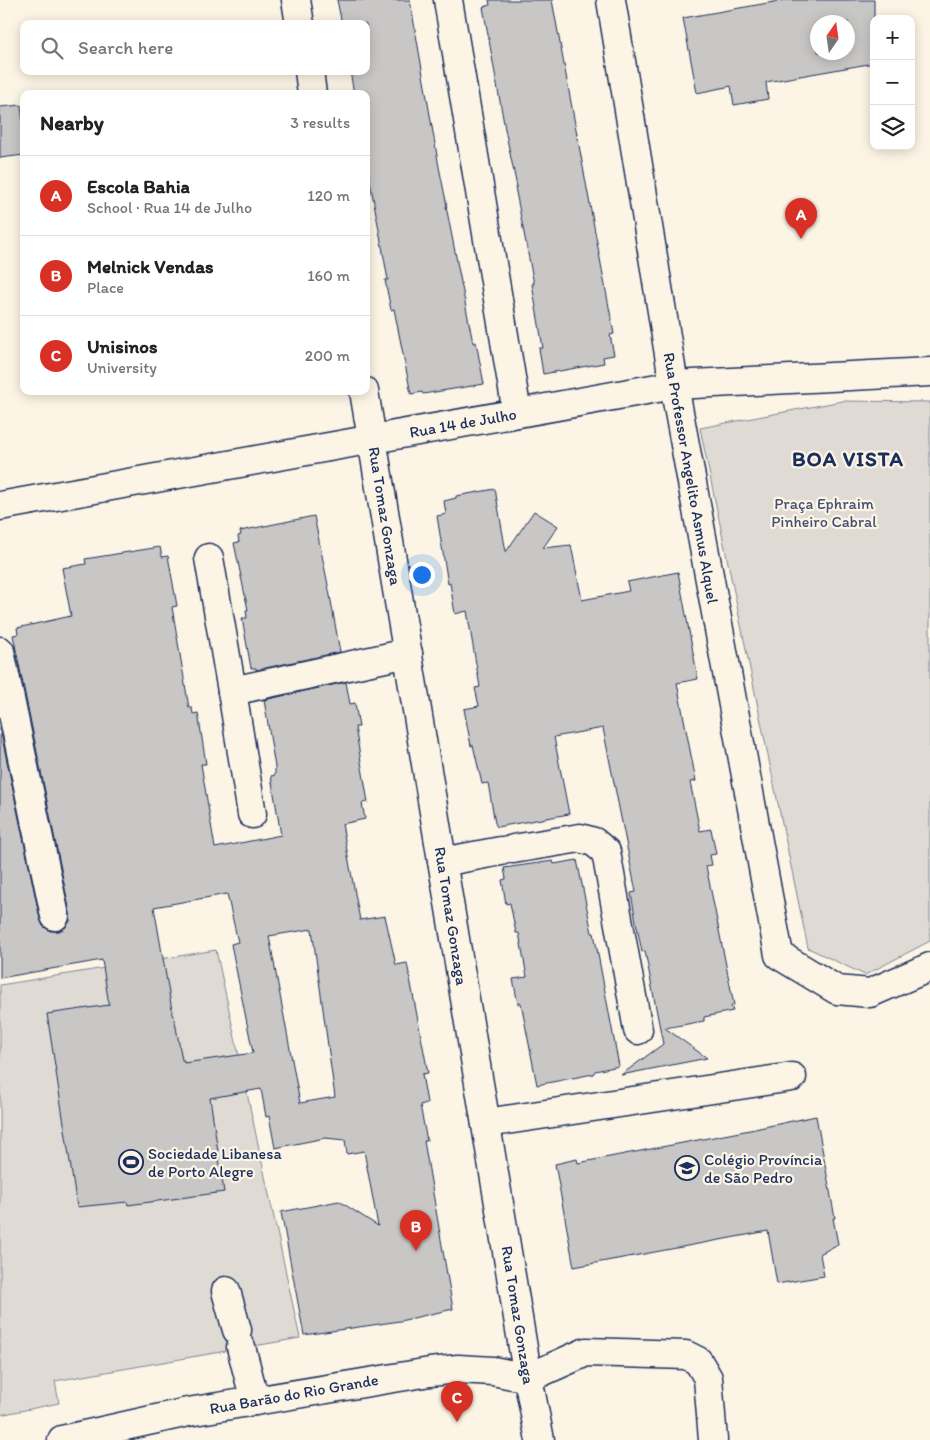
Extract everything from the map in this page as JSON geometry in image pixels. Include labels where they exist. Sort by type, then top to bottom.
[{"type":"street","points":[[296,0],[299,20]]},
{"type":"street","points":[[448,0],[517,413]]},
{"type":"street","name":"Rua Professor Angelito Asmus Alquel","points":[[610,0],[674,385],[779,955],[837,990],[870,994],[930,967]]},
{"type":"street","points":[[310,75],[311,90]]},
{"type":"street","name":"Rua 14 de Julho","points":[[0,506],[674,385],[930,372]]},
{"type":"street","name":"Rua Tomaz Gonzaga","points":[[365,395],[528,1378],[540,1440]]},
{"type":"street","points":[[208,558],[252,814]]},
{"type":"street","points":[[0,651],[55,916]]},
{"type":"street","points":[[232,691],[408,653]]},
{"type":"street","points":[[442,862],[580,838],[594,842],[606,852],[638,1030]]},
{"type":"street","points":[[486,1122],[792,1077]]},
{"type":"street","points":[[226,1291],[256,1401]]},
{"type":"street","points":[[528,1378],[586,1352],[686,1355],[698,1361],[708,1378],[713,1440]]},
{"type":"street","name":"Rua Barão do Rio Grande","points":[[62,1440],[188,1412],[430,1372],[458,1369],[493,1371],[528,1378]]},
{"type":"green space","name":"Praça Ephraim Pinheiro Cabral","points":[[842,401],[930,402],[930,941],[865,975],[808,948],[700,428]]},
{"type":"green space","name":"Sociedade Libanesa de Porto Alegre","points":[[216,950],[300,1338],[55,1381],[59,1403],[0,1415],[0,985]]},
{"type":"building","points":[[337,0],[410,0],[446,206],[473,343],[476,342],[484,384],[423,394],[422,392],[411,394],[394,309],[391,310],[385,280],[388,280],[370,182],[370,90],[353,90],[351,75],[370,75],[370,20],[341,20]]},
{"type":"building","points":[[489,0],[552,0],[614,334],[610,335],[614,355],[603,357],[604,363],[543,374],[539,348],[543,348],[532,284],[534,284],[483,7],[490,5]]},
{"type":"building","points":[[785,0],[874,0],[874,15],[870,15],[870,64],[766,82],[768,99],[734,105],[731,86],[697,93],[683,18]]},
{"type":"building","points":[[20,105],[20,156],[0,158],[0,107]]},
{"type":"building","points":[[495,489],[506,552],[534,511],[558,526],[543,548],[571,545],[582,600],[629,591],[627,582],[678,572],[698,679],[677,683],[696,781],[690,782],[700,831],[711,829],[716,854],[710,855],[712,865],[706,866],[734,1005],[731,1006],[733,1011],[704,1017],[704,1021],[665,1028],[707,1058],[621,1075],[663,1044],[645,951],[642,952],[636,922],[631,893],[636,892],[603,728],[554,737],[569,814],[497,827],[495,823],[488,783],[482,784],[473,745],[471,746],[464,709],[479,706],[475,688],[480,687],[467,611],[455,614],[437,516],[446,514],[444,501],[456,498],[456,496]]},
{"type":"building","points":[[314,516],[340,652],[256,670],[256,668],[251,668],[242,618],[247,618],[246,610],[248,610],[234,543],[239,542],[238,536],[241,535],[240,531]]},
{"type":"building","points":[[160,547],[162,557],[168,556],[177,606],[172,607],[189,708],[192,708],[193,714],[198,713],[206,764],[201,764],[215,848],[281,835],[271,776],[275,775],[275,767],[264,700],[346,682],[350,704],[355,703],[359,727],[355,727],[368,802],[362,803],[365,819],[342,824],[360,920],[385,916],[396,965],[407,963],[428,1073],[422,1074],[427,1103],[420,1105],[427,1141],[424,1141],[453,1309],[400,1321],[304,1335],[281,1212],[339,1201],[378,1226],[364,1151],[347,1154],[345,1140],[325,1138],[275,1148],[269,1116],[266,1117],[261,1089],[210,1098],[224,1192],[128,1205],[127,1202],[77,1207],[47,1014],[109,1005],[102,960],[0,978],[0,728],[40,919],[43,926],[50,931],[59,931],[65,928],[70,921],[70,913],[13,635],[18,634],[17,628],[71,616],[62,568],[86,564],[85,559]],"holes":[[[227,894],[238,942],[231,944],[253,1053],[184,1063],[173,1016],[154,907]],[[312,929],[335,1097],[300,1103],[269,936]]]},
{"type":"building","points":[[577,860],[592,933],[594,933],[619,1066],[595,1071],[593,1074],[537,1085],[521,1003],[518,1004],[513,979],[527,977],[519,933],[516,933],[510,903],[506,904],[502,880],[506,879],[504,868],[553,861],[554,864]]},
{"type":"building","points":[[816,1116],[838,1244],[820,1254],[824,1276],[777,1284],[768,1231],[574,1267],[555,1164],[577,1159],[578,1163]]},
{"type":"place","name":"Escola Bahia","points":[[801,239]]},
{"type":"place","name":"Sociedade Libanesa de Porto Alegre","points":[[131,1162]]},
{"type":"place","name":"Colégio Província de São Pedro","points":[[687,1168]]},
{"type":"place","name":"Melnick Vendas","points":[[416,1251]]},
{"type":"place","name":"Unisinos","points":[[457,1422]]},
{"type":"district","name":"BOA VISTA","points":[[848,458]]}]
